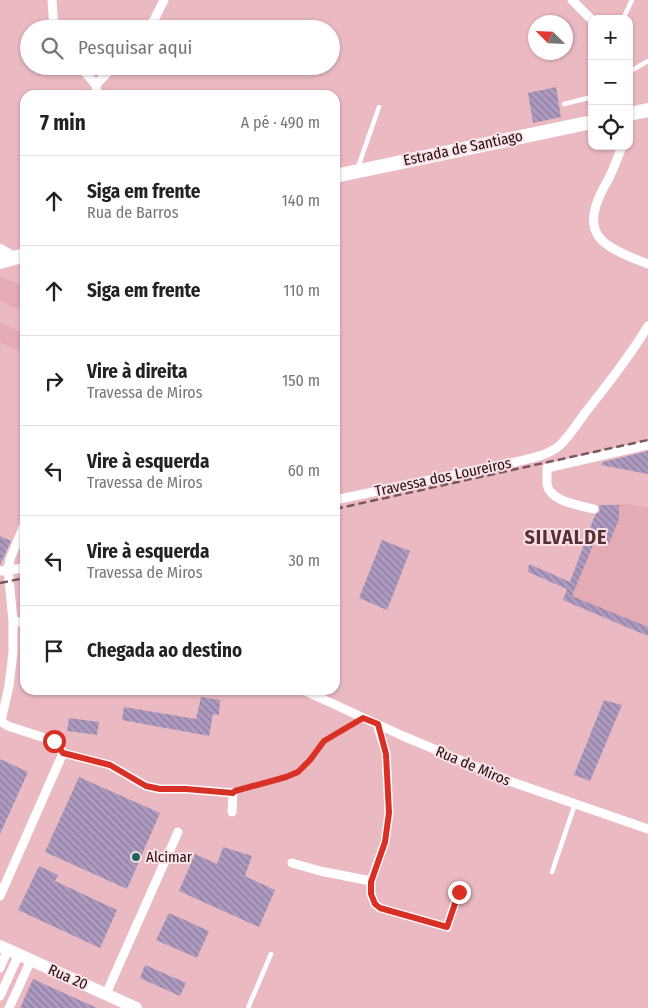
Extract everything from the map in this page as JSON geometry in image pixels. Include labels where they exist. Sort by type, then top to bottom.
[{"type":"main road","points":[[633,113],[648,110]]},
{"type":"main road","name":"Estrada de Santiago","points":[[340,175],[588,123]]},
{"type":"main road","points":[[0,250],[20,257]]},
{"type":"main road","points":[[0,262],[20,257]]},
{"type":"main road","name":"Rua 20","points":[[9,950],[136,1008]]},
{"type":"street","points":[[52,0],[53,20]]},
{"type":"street","points":[[154,20],[164,0]]},
{"type":"street","points":[[572,0],[588,16]]},
{"type":"street","points":[[86,75],[97,90],[108,75]]},
{"type":"street","points":[[620,150],[609,178],[598,195],[593,218],[595,228],[597,235],[609,246],[648,264]]},
{"type":"street","name":"Travessa dos Loureiros","points":[[340,499],[520,461],[551,452],[559,446],[594,402],[648,326]]},
{"type":"street","points":[[594,509],[560,499],[551,493],[547,485],[547,468],[648,445]]},
{"type":"street","points":[[20,535],[4,570],[13,621],[13,652],[12,667],[0,721],[8,726],[54,741],[63,753],[110,765],[146,786],[160,789],[233,793],[232,812]]},
{"type":"street","points":[[4,570],[20,568]]},
{"type":"street","points":[[13,621],[20,622]]},
{"type":"street","name":"Rua de Miros","points":[[314,695],[512,782],[648,829]]},
{"type":"street","points":[[378,724],[386,754],[389,813],[385,842],[371,882],[371,894],[375,904],[380,908],[447,927],[459,892]]},
{"type":"street","points":[[0,896],[63,753]]},
{"type":"street","points":[[106,994],[178,832]]},
{"type":"street","points":[[292,863],[371,882]]},
{"type":"street","points":[[0,968],[9,950]]},
{"type":"street","points":[[0,996],[9,950]]},
{"type":"street","points":[[9,1008],[31,960]]},
{"type":"lane","points":[[625,15],[632,0]]},
{"type":"lane","points":[[633,70],[648,61]]},
{"type":"lane","points":[[564,104],[588,99]]},
{"type":"lane","points":[[356,171],[379,107]]},
{"type":"lane","points":[[552,872],[575,804]]},
{"type":"lane","points":[[248,1008],[271,954]]},
{"type":"path","points":[[233,793],[298,772],[324,741],[363,718]]},
{"type":"shaded area","points":[[0,277],[20,284],[20,310],[0,300]]},
{"type":"shaded area","points":[[0,323],[20,331],[20,351],[0,342]]},
{"type":"shaded area","points":[[629,504],[648,507],[648,636],[563,600],[599,505]]},
{"type":"building","points":[[556,87],[561,117],[533,123],[528,93]]},
{"type":"building","points":[[648,451],[648,474],[601,465],[603,462]]},
{"type":"building","points":[[599,505],[619,505],[619,519],[609,543],[596,538],[572,596],[648,627],[648,636],[563,600],[567,589],[528,572],[529,564],[570,582],[595,515],[600,511]]},
{"type":"building","points":[[0,536],[11,541],[0,565]]},
{"type":"building","points":[[382,540],[410,551],[387,610],[359,598]]},
{"type":"building","points":[[201,697],[220,700],[219,715],[213,714],[209,736],[122,720],[124,707],[196,719]]},
{"type":"building","points":[[604,700],[622,705],[590,781],[574,775]]},
{"type":"building","points":[[69,718],[99,722],[97,735],[67,731]]},
{"type":"building","points":[[0,759],[28,772],[0,834]]},
{"type":"building","points":[[79,777],[160,813],[127,889],[45,852]]},
{"type":"building","points":[[223,847],[252,856],[245,876],[275,890],[259,927],[179,891],[195,854],[217,864]]},
{"type":"building","points":[[39,866],[58,875],[55,881],[117,910],[100,948],[18,910]]},
{"type":"building","points":[[169,913],[209,931],[197,958],[156,940]]},
{"type":"building","points":[[145,965],[186,983],[180,996],[140,978]]},
{"type":"building","points":[[33,979],[97,1008],[20,1008]]},
{"type":"railway","points":[[340,508],[648,440]]},
{"type":"railway","points":[[0,583],[20,579]]},
{"type":"place","name":"Alcimar","points":[[136,857]]},
{"type":"district","name":"SILVALDE","points":[[566,537]]},
{"type":"route","points":[[54,741],[63,753],[110,765],[146,786],[160,789],[233,793],[298,772],[324,741],[363,718],[378,724],[386,754],[389,813],[385,842],[371,882],[371,894],[375,904],[380,908],[447,927],[459,892]]}]
